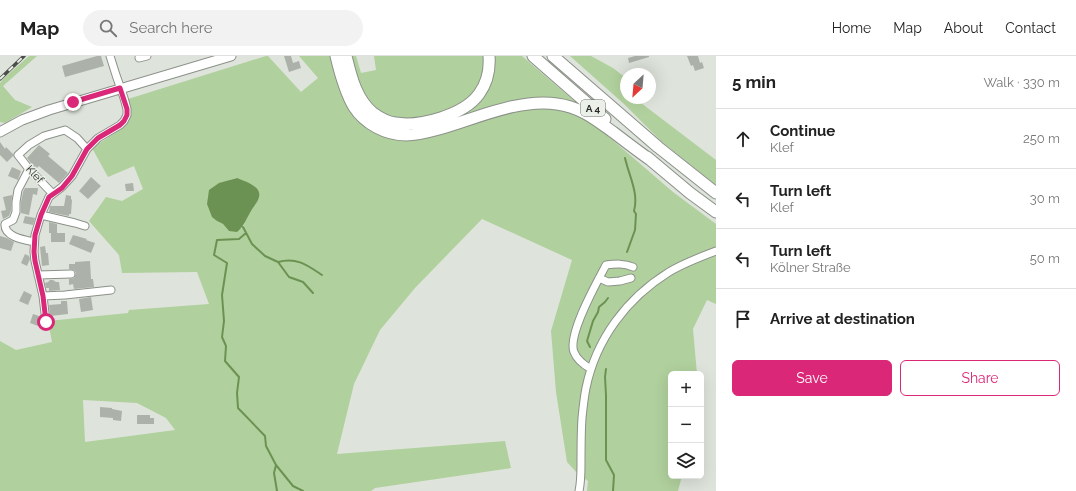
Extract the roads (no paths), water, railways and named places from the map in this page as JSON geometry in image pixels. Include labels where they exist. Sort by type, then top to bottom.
[{"type":"highway","points":[[338,56],[351,76],[360,98],[366,106],[380,118],[394,123],[403,124],[421,123],[435,119],[454,112],[468,104],[479,94],[484,86],[489,70],[489,56]]},
{"type":"highway","points":[[338,56],[347,92],[355,108],[372,125],[388,132],[406,135],[423,133],[517,106],[536,103],[557,104],[588,114],[652,161]]},
{"type":"highway","name":"A 4","points":[[533,56],[652,161],[690,193],[716,212]]},
{"type":"highway","name":"A 4","points":[[553,56],[658,147],[716,193]]},
{"type":"main road","points":[[0,132],[22,120],[48,110],[231,56]]},
{"type":"street","name":"Klef","points":[[46,322],[43,296],[35,261],[35,235],[41,215],[52,193],[62,188],[72,176],[87,149],[98,138],[120,125],[127,115],[127,109],[110,56]]},
{"type":"street","points":[[139,58],[147,56]]},
{"type":"street","name":"Klef","points":[[52,193],[18,155],[29,145],[44,136],[64,130],[77,138],[87,149]]},
{"type":"street","points":[[29,169],[18,190],[16,212],[13,220],[5,224],[4,228],[12,236],[34,242]]},
{"type":"street","points":[[41,215],[75,222],[85,226]]},
{"type":"street","points":[[579,491],[582,420],[586,388],[591,369],[600,347],[612,326],[626,308],[650,285],[670,271],[713,252]]},
{"type":"street","points":[[591,369],[581,363],[574,354],[573,350],[575,333],[580,318],[588,299],[606,266],[628,264],[633,267]]},
{"type":"street","points":[[38,275],[71,274]]},
{"type":"street","points":[[599,278],[608,282],[620,282],[631,278]]},
{"type":"street","points":[[43,296],[111,290]]},
{"type":"waterway","points":[[625,158],[633,184],[635,198],[634,211],[636,214],[635,230],[627,252]]},
{"type":"waterway","points":[[243,227],[252,244],[265,256],[278,262],[289,277],[303,282],[313,293]]},
{"type":"waterway","points":[[246,233],[239,239],[217,240],[214,255],[227,263],[222,295],[224,321],[222,337],[226,346],[225,361],[239,377],[237,393],[238,408],[265,436],[266,446],[276,465],[293,486],[303,491]]},
{"type":"waterway","points":[[278,262],[296,261],[306,265],[322,275]]},
{"type":"waterway","points":[[590,347],[587,341],[593,321],[599,307],[608,298]]},
{"type":"waterway","points":[[606,369],[606,460],[614,475],[613,491]]},
{"type":"waterway","points":[[276,465],[274,473],[277,491]]},
{"type":"railway","points":[[0,79],[24,56]]}]
